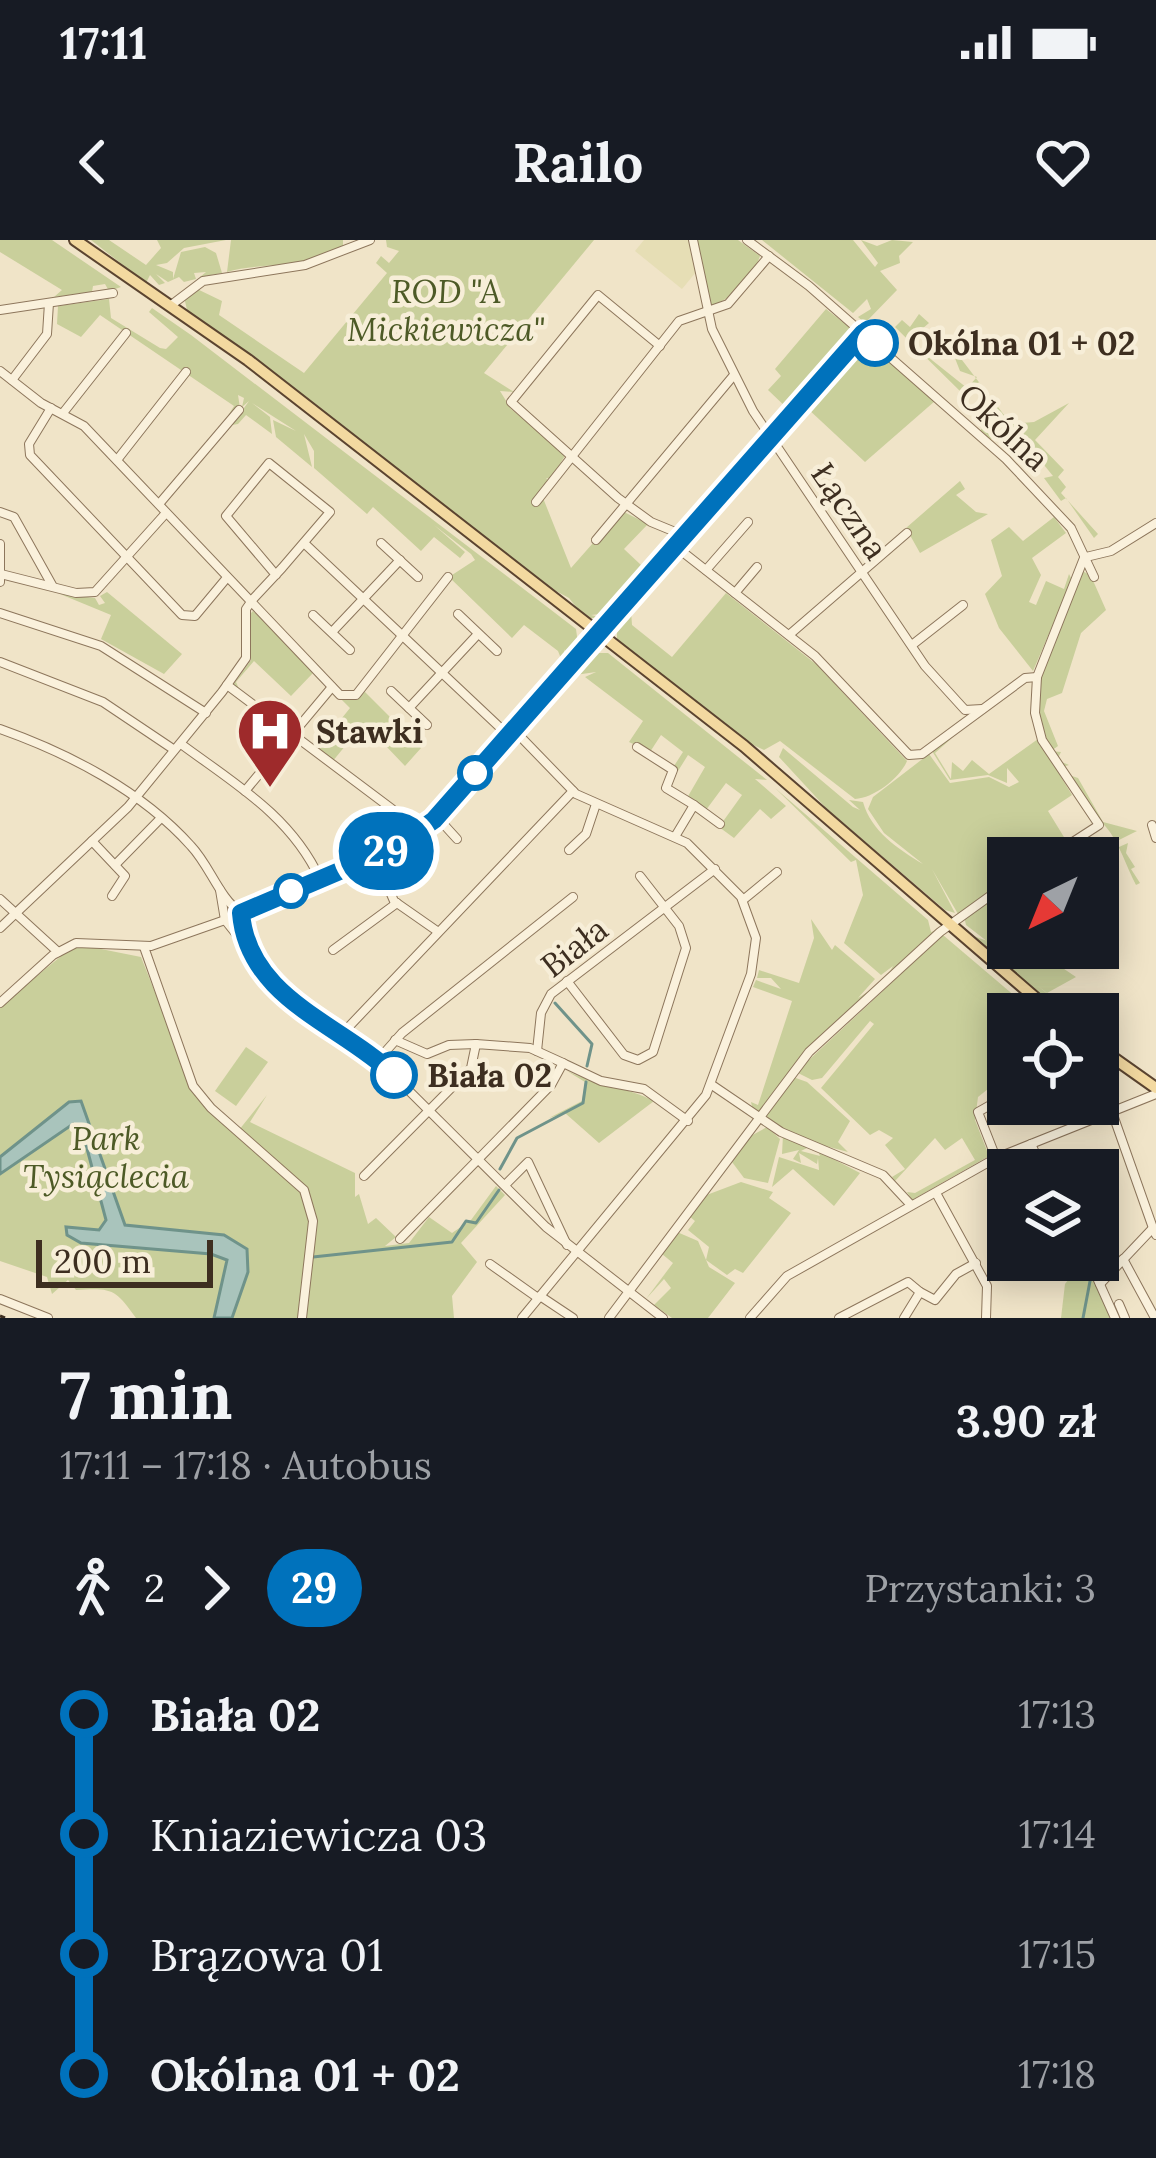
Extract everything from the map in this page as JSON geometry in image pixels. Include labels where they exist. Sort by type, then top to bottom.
[{"type":"main road","points":[[72,240],[291,396],[744,746],[1029,993]]},
{"type":"main road","points":[[1119,1062],[1156,1091]]},
{"type":"street","points":[[169,308],[206,280],[305,265],[370,240]]},
{"type":"street","name":"Łączna","points":[[693,240],[707,311],[734,375],[770,437],[912,645],[963,708]]},
{"type":"street","name":"Okólna","points":[[747,240],[863,333],[1020,473],[1071,528],[1094,577]]},
{"type":"street","points":[[536,502],[682,319],[734,300],[770,256]]},
{"type":"street","points":[[0,310],[113,293]]},
{"type":"street","points":[[660,346],[598,295],[511,402],[626,503],[651,522],[685,536]]},
{"type":"street","points":[[11,380],[47,334],[49,303]]},
{"type":"street","points":[[63,412],[126,333]]},
{"type":"street","points":[[0,1004],[58,952],[84,942],[144,946],[233,916],[412,838],[437,817],[863,333]]},
{"type":"street","points":[[0,370],[63,412],[117,460],[248,604],[345,697],[358,693],[448,577]]},
{"type":"street","points":[[117,460],[186,372]]},
{"type":"street","points":[[596,540],[734,375]]},
{"type":"street","points":[[51,408],[28,445],[29,455],[186,618],[196,615],[225,580]]},
{"type":"street","points":[[159,504],[239,410]]},
{"type":"street","points":[[0,928],[134,800],[227,686],[246,657],[242,619],[248,604],[276,575],[330,512],[269,463],[226,516],[276,575]]},
{"type":"street","points":[[0,512],[14,517],[52,585]]},
{"type":"street","points":[[0,544],[1,578],[85,594],[107,583],[166,513]]},
{"type":"street","points":[[706,570],[748,522]]},
{"type":"street","points":[[1080,837],[1099,825],[1039,734],[1037,677],[1084,557],[1111,551],[1156,523]]},
{"type":"street","points":[[789,635],[907,532]]},
{"type":"street","points":[[304,543],[573,791],[676,836],[715,869],[743,900],[754,925],[755,958],[712,1085],[522,1318]]},
{"type":"street","points":[[381,543],[418,577]]},
{"type":"street","points":[[676,546],[826,666],[896,746],[913,756],[1025,678],[1037,677]]},
{"type":"street","points":[[332,632],[400,560]]},
{"type":"street","points":[[735,593],[757,567]]},
{"type":"street","points":[[912,645],[963,605]]},
{"type":"street","points":[[0,613],[101,646],[150,672],[206,712]]},
{"type":"street","points":[[458,614],[496,651]]},
{"type":"street","points":[[314,615],[350,650]]},
{"type":"street","points":[[409,708],[478,634]]},
{"type":"street","points":[[0,662],[103,702],[245,791],[298,838],[320,879]]},
{"type":"street","points":[[227,686],[335,771],[392,809],[412,838]]},
{"type":"street","points":[[245,791],[332,687]]},
{"type":"street","points":[[391,691],[427,725]]},
{"type":"street","points":[[962,723],[963,708],[982,710]]},
{"type":"street","points":[[0,729],[76,760],[160,819],[196,851],[247,944],[284,994],[378,1060],[567,1246],[664,1318]]},
{"type":"street","points":[[637,747],[674,770],[666,788],[720,824]]},
{"type":"street","points":[[340,1036],[573,791]]},
{"type":"street","points":[[569,850],[586,834],[596,803]]},
{"type":"street","points":[[676,836],[694,805]]},
{"type":"street","points":[[437,817],[457,839]]},
{"type":"street","points":[[116,865],[160,819]]},
{"type":"street","points":[[1152,825],[1156,838]]},
{"type":"street","points":[[92,841],[125,881],[112,896]]},
{"type":"street","points":[[374,856],[397,903],[437,931]]},
{"type":"street","name":"Biała","points":[[537,1051],[542,1007],[567,981],[715,869]]},
{"type":"street","points":[[743,900],[777,872]]},
{"type":"street","points":[[567,981],[623,1055],[636,1060],[650,1055],[686,951],[682,932],[640,876]]},
{"type":"street","points":[[378,1060],[395,1040],[573,897]]},
{"type":"street","points":[[0,898],[58,952]]},
{"type":"street","points":[[608,1318],[809,1052],[950,925],[987,898]]},
{"type":"street","points":[[333,950],[397,903]]},
{"type":"street","points":[[144,946],[184,1065],[211,1108],[304,1190],[313,1221],[302,1318]]},
{"type":"street","points":[[395,1040],[426,1054],[451,1045],[476,1044],[537,1051],[601,1081],[645,1090],[688,1120]]},
{"type":"street","points":[[364,1176],[472,1066],[476,1044]]},
{"type":"street","points":[[400,1239],[551,1084],[563,1063]]},
{"type":"street","points":[[1136,1102],[1142,1093],[1140,1077]]},
{"type":"street","points":[[712,1085],[758,1118],[883,1175],[911,1205]]},
{"type":"street","points":[[1119,1109],[1156,1091]]},
{"type":"street","points":[[987,1105],[978,1114],[992,1149]]},
{"type":"street","points":[[1019,1149],[1079,1125]]},
{"type":"street","points":[[1100,1284],[1154,1232],[1117,1125]]},
{"type":"street","points":[[1031,1144],[1033,1149]]},
{"type":"street","points":[[505,1185],[528,1162],[567,1246]]},
{"type":"street","points":[[750,1318],[788,1276],[987,1164]]},
{"type":"street","points":[[936,1193],[989,1292],[986,1318]]},
{"type":"street","points":[[1123,1259],[1155,1318]]},
{"type":"street","points":[[838,1318],[905,1282],[935,1300],[956,1274],[976,1263]]},
{"type":"street","points":[[490,1264],[573,1318]]},
{"type":"street","points":[[1099,1281],[1115,1318]]},
{"type":"street","points":[[904,1318],[920,1292]]},
{"type":"street","points":[[0,1299],[48,1318]]},
{"type":"street","points":[[1119,1304],[1125,1318]]},
{"type":"shaded area","points":[[644,240],[689,240],[696,272],[682,289],[635,251]]},
{"type":"green space","points":[[0,240],[52,240],[121,287],[109,291],[105,284],[93,286],[92,292],[54,297],[62,290],[0,252]]},
{"type":"green space","points":[[91,240],[109,240],[146,265],[161,248],[157,240],[226,240],[184,248],[167,263],[156,265],[173,272],[173,279],[181,252],[205,247],[216,253],[222,273],[200,277],[206,272],[194,273],[196,279],[184,282],[179,277],[168,282],[156,274],[165,283],[159,285],[150,275],[146,283]]},
{"type":"green space","points":[[231,240],[343,240],[343,245],[307,261],[227,272]]},
{"type":"green space","name":"ROD \"A Mickiewicza\"","points":[[386,240],[594,240],[484,373],[514,392],[500,391],[511,409],[566,454],[551,479],[546,478],[550,482],[543,498],[571,568],[593,543],[591,538],[603,538],[624,512],[648,524],[624,549],[641,565],[647,559],[652,566],[610,613],[591,615],[605,618],[585,618],[569,598],[543,584],[188,314],[184,297],[195,288],[222,301],[219,315],[304,373],[387,273],[376,263],[381,256],[389,263],[399,251],[387,247]]},
{"type":"green space","points":[[695,240],[738,240],[760,256],[741,287],[710,306]]},
{"type":"green space","points":[[762,240],[853,240],[875,267],[878,263],[861,240],[877,246],[892,240],[913,242],[899,256],[900,263],[880,271],[897,290],[865,323],[858,317],[871,309],[867,299],[853,313]]},
{"type":"green space","points":[[109,299],[111,318],[160,348],[166,349],[178,337],[149,312],[152,308],[191,335],[576,629],[578,644],[566,663],[565,649],[562,661],[558,651],[524,625],[512,638],[449,577],[475,560],[471,554],[434,525],[465,552],[460,558],[434,537],[421,551],[373,507],[367,514],[314,468],[314,451],[304,434],[312,467],[276,437],[273,420],[296,431],[252,403],[270,417],[272,434],[246,415],[232,425],[249,401],[242,407],[244,398],[238,395],[240,408],[226,419],[234,406],[100,315],[81,337],[57,324],[58,306]]},
{"type":"green space","points":[[826,309],[857,333],[789,410],[768,390],[781,376],[775,369]]},
{"type":"green space","points":[[919,314],[929,323],[909,340],[895,327],[902,320],[910,327]]},
{"type":"green space","points":[[865,340],[935,401],[865,462],[806,407]]},
{"type":"green space","points":[[949,343],[974,376],[960,371]]},
{"type":"green space","points":[[914,346],[967,388],[976,378],[979,382],[964,395]]},
{"type":"green space","points":[[980,383],[1011,424],[1034,422],[1069,403],[1035,440],[1064,470],[1058,477],[1066,487],[1061,493],[1066,498],[1061,501],[1044,478],[1053,476],[1027,444],[1006,433],[989,440],[980,431],[983,427],[993,435],[1007,426]]},
{"type":"green space","points":[[960,481],[965,489],[956,495],[976,512],[988,514],[920,553],[906,528]]},
{"type":"green space","points":[[1068,500],[1098,534],[1094,538]]},
{"type":"green space","points":[[1054,517],[1066,533],[1032,558],[1041,575],[1029,602],[1036,605],[1046,581],[1064,589],[1069,574],[1072,580],[1033,671],[999,628],[985,594],[1002,576],[991,540],[1009,527],[1023,541]]},
{"type":"green space","points":[[1081,570],[1091,576],[1106,610],[1081,633],[1062,693],[1047,699],[1044,711],[1058,746],[1051,751],[1061,752],[1057,760],[1069,765],[1062,767],[1078,778],[1103,822],[1137,831],[1119,840],[1113,837],[1058,767],[1042,732],[1037,693],[1055,630]]},
{"type":"green space","points":[[652,581],[655,584],[631,611],[632,625],[672,657],[726,593],[817,665],[907,761],[899,774],[878,791],[855,799],[780,741],[764,750],[747,742],[617,642],[617,620]]},
{"type":"green space","points":[[107,592],[182,654],[164,674],[101,639],[111,615],[60,594],[95,598],[99,605],[105,603],[100,596]]},
{"type":"green space","points":[[253,611],[325,683],[313,673],[291,696],[254,661],[236,682],[239,689],[233,685],[251,660],[246,618]]},
{"type":"green space","points":[[588,653],[608,653],[767,780],[755,779],[786,806],[771,819],[760,809],[734,838],[719,827],[742,795],[726,783],[706,810],[687,798],[705,767],[688,755],[678,771],[674,766],[683,752],[661,735],[650,752],[629,742],[643,721],[585,677],[596,672],[568,676]]},
{"type":"green space","points":[[362,689],[421,748],[405,766],[364,723],[332,762],[318,748],[350,708],[337,695],[355,699]]},
{"type":"green space","points":[[952,738],[935,753],[951,779],[952,762],[963,771],[972,760],[989,774],[1038,739],[1072,795],[1048,811],[1064,837],[987,837],[987,895],[958,914],[932,869],[955,913],[945,910],[827,809],[779,757],[783,748],[853,807],[860,810],[849,800],[863,802],[879,830],[923,864],[884,833],[868,809],[873,797],[929,754],[950,783],[989,777],[1009,787],[1019,782],[1007,768],[1007,783],[988,775],[950,780],[932,751]]},
{"type":"green space","points":[[775,788],[928,920],[931,932],[937,930],[887,977],[893,966],[881,975],[844,943],[863,895],[856,860],[851,862]]},
{"type":"green space","points":[[1128,843],[1126,853],[1135,867],[1131,869],[1140,883],[1136,885],[1119,847]]},
{"type":"green space","points":[[987,900],[987,951],[968,934],[986,941],[966,925],[964,916]]},
{"type":"green space","points":[[811,919],[832,950],[835,945],[875,979],[858,998],[877,986],[835,1024],[760,1111],[753,1111],[751,1102],[758,1105],[792,1001],[753,987],[756,980],[781,989],[771,978],[757,978],[759,970],[799,983],[814,938]]},
{"type":"green space","points":[[943,935],[1011,993],[987,993],[987,1090],[978,1097],[975,1120],[987,1157],[912,1200],[907,1192],[915,1193],[975,1160],[962,1138],[945,1150],[935,1138],[895,1181],[892,1177],[905,1169],[885,1145],[893,1138],[879,1130],[870,1135],[821,1088],[874,1024],[870,1021],[822,1078],[812,1080],[796,1072]]},
{"type":"green space","name":"Park Tysiąclecia","points":[[76,944],[141,957],[196,1096],[302,1191],[311,1221],[299,1318],[136,1318],[112,1292],[76,1290],[68,1280],[52,1294],[47,1277],[0,1261],[0,1006]]},
{"type":"green space","points":[[1008,969],[1064,969],[1076,977],[1047,993],[1038,986],[1046,993],[1031,989]]},
{"type":"green space","points":[[246,1047],[268,1062],[236,1106],[215,1091]]},
{"type":"green space","points":[[567,1071],[654,1101],[599,1143],[565,1113],[549,1118],[582,1101],[585,1082]]},
{"type":"green space","points":[[793,1077],[807,1082],[850,1121],[838,1142],[848,1152],[803,1140],[766,1121],[764,1115]]},
{"type":"green space","points":[[267,1095],[250,1122],[355,1173],[355,1197],[359,1194],[368,1224],[376,1218],[396,1237],[385,1246],[409,1243],[429,1217],[452,1233],[471,1220],[496,1186],[505,1195],[461,1243],[477,1262],[452,1296],[454,1318],[305,1318],[316,1220],[306,1188],[239,1130]]},
{"type":"green space","points":[[767,1127],[780,1139],[768,1183],[744,1178],[732,1162],[749,1137]]},
{"type":"green space","points":[[783,1135],[809,1147],[801,1151],[820,1156],[818,1151],[860,1173],[834,1206],[793,1169],[772,1187],[779,1157],[819,1170],[818,1158],[817,1164],[799,1153],[801,1163],[793,1159],[799,1150],[782,1154]]},
{"type":"green space","points":[[741,1182],[773,1192],[769,1198],[791,1213],[743,1273],[735,1269],[727,1275],[706,1260],[709,1247],[688,1230],[695,1221],[689,1216],[704,1196]]},
{"type":"green space","points":[[677,1232],[698,1241],[709,1267],[735,1283],[708,1318],[672,1318],[654,1305],[671,1288],[664,1279],[646,1299],[673,1263],[662,1254],[658,1258]]},
{"type":"green space","points":[[1094,1281],[1111,1318],[1061,1318],[1065,1284]]},
{"type":"water","points":[[81,1101],[125,1225],[224,1235],[247,1249],[248,1272],[232,1318],[214,1318],[227,1260],[211,1254],[81,1243],[67,1235],[66,1227],[99,1230],[106,1220],[85,1141],[73,1124],[0,1174],[0,1157],[69,1102]]},
{"type":"waterway","points":[[555,1003],[592,1044],[587,1066]]},
{"type":"waterway","points":[[500,1169],[517,1138],[583,1103],[586,1082]]},
{"type":"waterway","points":[[313,1257],[452,1242],[466,1221],[476,1223],[499,1190]]},
{"type":"waterway","points":[[1083,1318],[1090,1281]]},
{"type":"railway","points":[[0,1316],[5,1318]]},
{"type":"bus line","name":"29","points":[[394,1075],[362,1048],[304,1013],[279,990],[247,944],[241,913],[396,847],[434,820],[863,333],[875,343]]},
{"type":"place","name":"Okólna 01 + 02","points":[[875,343]]},
{"type":"place","name":"Stawki","points":[[270,790]]},
{"type":"place","name":"Biała 02","points":[[394,1075]]}]
